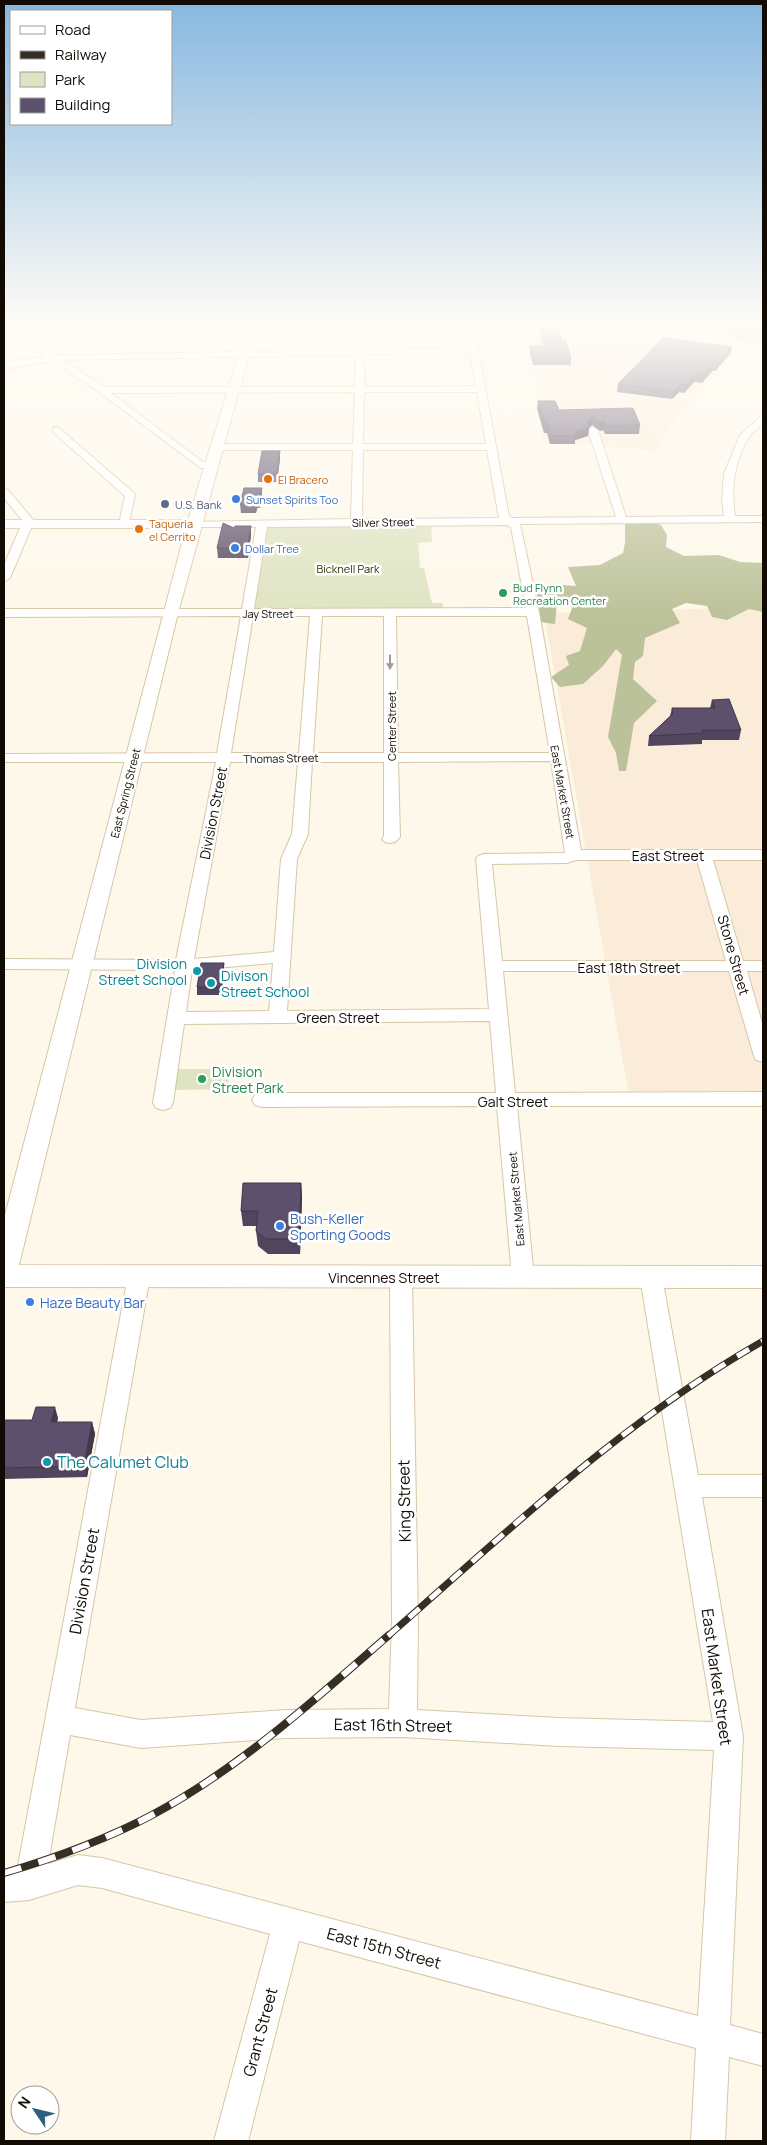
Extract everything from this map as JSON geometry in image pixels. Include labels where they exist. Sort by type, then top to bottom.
[{"type":"main road","name":"East Spring Street","points":[[4,1270],[170,613],[224,422]]},
{"type":"main road","name":"Silver Street","points":[[4,524],[194,524]]},
{"type":"main road","name":"Vincennes Street","points":[[4,1276],[763,1277]]},
{"type":"street","points":[[144,422],[201,465],[212,465]]},
{"type":"street","points":[[356,522],[358,422]]},
{"type":"street","name":"East Market Street","points":[[487,422],[504,517],[516,526],[558,757],[573,855],[555,859],[484,859],[524,1276]]},
{"type":"street","points":[[730,519],[727,499],[729,474],[745,435],[760,422]]},
{"type":"street","points":[[56,430],[130,495],[124,524]]},
{"type":"street","points":[[593,430],[622,520]]},
{"type":"street","points":[[217,447],[492,447]]},
{"type":"street","points":[[4,492],[29,521],[4,578]]},
{"type":"street","name":"Silver Street","points":[[194,524],[763,519]]},
{"type":"street","name":"Division Street","points":[[162,1103],[184,965],[223,758],[262,523]]},
{"type":"street","name":"Jay Street","points":[[4,613],[532,612]]},
{"type":"street","points":[[278,1016],[289,859],[300,834],[316,613]]},
{"type":"street","name":"Center Street","points":[[390,613],[390,839]]},
{"type":"street","name":"Thomas Street","points":[[4,758],[558,757]]},
{"type":"street","name":"East Street","points":[[573,855],[763,855]]},
{"type":"street","name":"Stone Street","points":[[704,856],[763,1056]]},
{"type":"street","points":[[4,964],[184,965],[282,957]]},
{"type":"street","name":"East 18th Street","points":[[494,966],[763,966]]},
{"type":"street","name":"Green Street","points":[[176,1018],[499,1015]]},
{"type":"street","name":"Galt Street","points":[[262,1100],[763,1099]]},
{"type":"street","name":"Division Street","points":[[16,1886],[59,1719],[139,1276]]},
{"type":"street","name":"King Street","points":[[401,1278],[405,1611],[403,1723]]},
{"type":"street","name":"East Market Street","points":[[651,1278],[688,1486],[729,1736],[708,2141]]},
{"type":"street","points":[[688,1486],[763,1486]]},
{"type":"street","name":"East 16th Street","points":[[59,1719],[141,1734],[286,1724],[403,1723],[558,1732],[729,1736]]},
{"type":"street","name":"East 15th Street","points":[[16,1886],[78,1870],[102,1873],[763,2050]]},
{"type":"street","name":"Grant Street","points":[[231,2141],[289,1922]]},
{"type":"shaded area","points":[[541,422],[673,422],[655,451],[592,445],[543,444]]},
{"type":"shaded area","points":[[763,607],[763,1091],[628,1091],[544,613]]},
{"type":"green space","points":[[651,522],[661,525],[667,535],[666,547],[684,556],[719,555],[740,562],[763,563],[763,612],[749,609],[727,620],[712,617],[707,606],[686,603],[672,609],[680,623],[645,638],[643,656],[635,662],[633,679],[657,701],[634,723],[626,771],[619,771],[616,753],[608,737],[622,655],[616,649],[603,666],[583,684],[560,687],[551,677],[569,665],[566,656],[580,651],[587,628],[568,619],[574,603],[557,602],[555,624],[540,622],[536,583],[576,586],[568,567],[600,565],[623,553],[625,523]]},
{"type":"green space","name":"Bicknell Park","points":[[431,525],[432,542],[418,543],[420,568],[424,568],[432,603],[442,603],[444,609],[253,609],[267,526]]},
{"type":"green space","name":"Division Street Park","points":[[177,1069],[230,1069],[228,1089],[175,1090]]},
{"type":"building","points":[[544,422],[587,422],[589,427],[575,432],[576,435],[551,436],[548,424]]},
{"type":"building","points":[[604,422],[639,422],[640,425],[606,426]]},
{"type":"building","points":[[262,451],[280,451],[277,474],[258,474]]},
{"type":"building","points":[[244,488],[262,488],[259,500],[256,500],[255,504],[240,504]]},
{"type":"building","points":[[223,523],[234,528],[235,526],[251,526],[247,549],[217,548]]},
{"type":"building","points":[[729,699],[741,730],[702,730],[704,733],[649,736],[673,714],[672,708],[715,708],[712,700]]},
{"type":"building","name":"Divison Street School","points":[[201,963],[224,963],[221,987],[197,987]]},
{"type":"building","name":"Bush-Keller Sporting Goods","points":[[243,1183],[301,1183],[299,1239],[266,1239],[256,1231],[258,1211],[241,1211]]},
{"type":"building","name":"The Calumet Club","points":[[36,1407],[55,1407],[51,1422],[92,1422],[84,1466],[4,1468],[4,1420],[32,1420]]},
{"type":"railway","points":[[388,1636],[523,1517],[615,1441],[712,1372],[763,1341]]},
{"type":"railway","points":[[4,1873],[61,1855],[98,1840],[152,1815],[184,1796],[246,1755],[333,1684],[389,1635]]},
{"type":"place","name":"El Bracero","points":[[268,479]]},
{"type":"place","name":"Sunset Spirits Too","points":[[236,499]]},
{"type":"place","name":"U.S. Bank","points":[[165,504]]},
{"type":"place","name":"Taqueria el Cerrito","points":[[139,529]]},
{"type":"place","name":"Dollar Tree","points":[[235,548]]},
{"type":"place","name":"Bud Flynn Recreation Center","points":[[503,593]]},
{"type":"place","name":"Division Street School","points":[[197,971]]},
{"type":"place","name":"Divison Street School","points":[[211,983]]},
{"type":"place","name":"Division Street Park","points":[[202,1079]]},
{"type":"place","name":"Bush-Keller Sporting Goods","points":[[280,1226]]},
{"type":"place","name":"Haze Beauty Bar","points":[[30,1302]]},
{"type":"place","name":"The Calumet Club","points":[[47,1462]]}]
